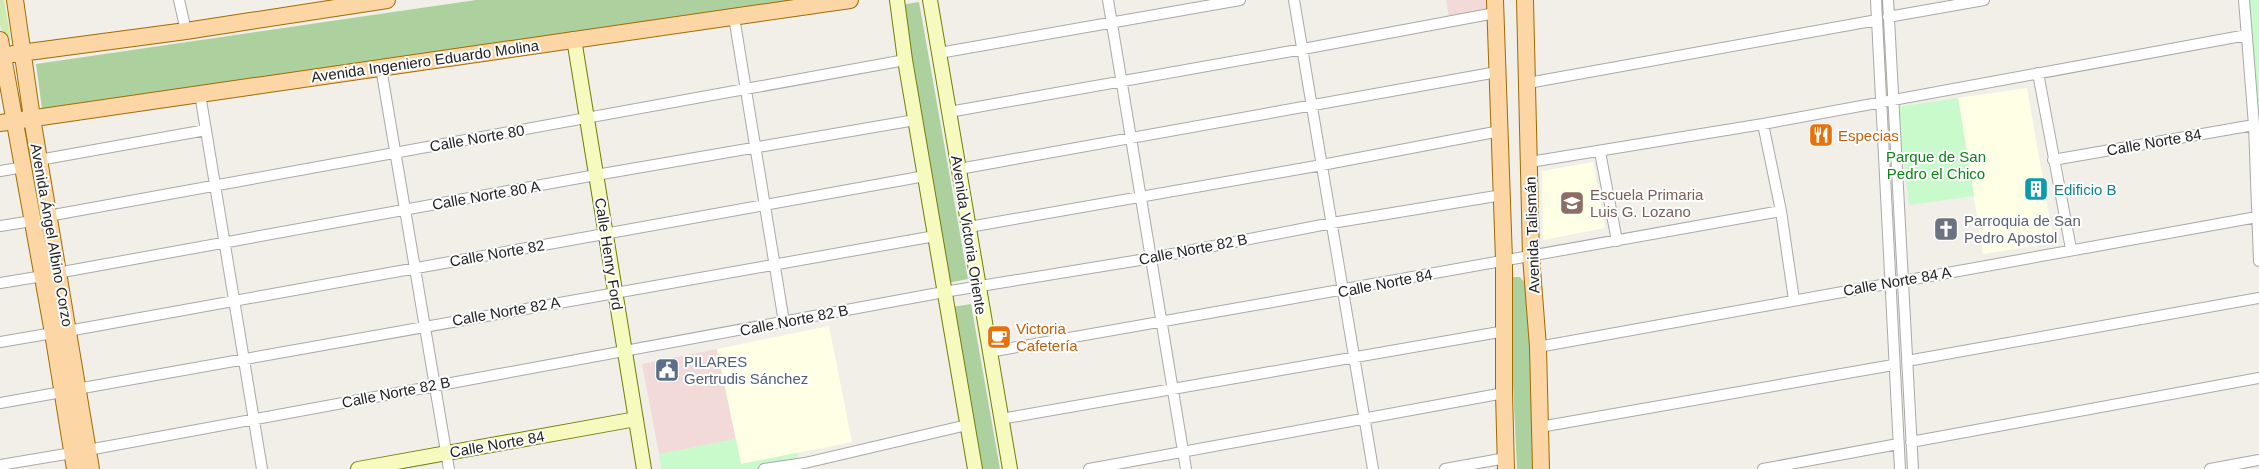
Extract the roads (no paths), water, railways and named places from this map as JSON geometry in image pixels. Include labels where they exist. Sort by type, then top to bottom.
[{"type":"main road","name":"Avenida Ángel Albino Corzo","points":[[15,0],[48,216],[50,274]]},
{"type":"main road","points":[[1,50],[23,53],[186,32],[368,1],[387,0]]},
{"type":"main road","name":"Avenida Ingeniero Eduardo Molina","points":[[7,122],[850,0]]},
{"type":"main road","name":"Avenida Talismán","points":[[1525,0],[1532,256],[1538,347],[1541,469]]},
{"type":"main road","name":"Avenida Talismán","points":[[1495,6],[1504,260],[1506,464]]},
{"type":"main road","name":"Avenida Ángel Albino Corzo","points":[[1,50],[7,122],[24,167],[32,221],[50,274],[70,390],[78,457],[91,469]]},
{"type":"street","points":[[179,0],[186,32]]},
{"type":"street","points":[[897,0],[934,236],[975,469]]},
{"type":"street","name":"Avenida Victoria Oriente","points":[[930,0],[1010,469]]},
{"type":"street","points":[[1108,0],[1186,469]]},
{"type":"street","points":[[938,53],[1240,0]]},
{"type":"street","points":[[1294,0],[1373,469]]},
{"type":"street","points":[[1876,0],[1893,365],[1900,469]]},
{"type":"street","points":[[1888,0],[1913,469]]},
{"type":"street","points":[[1888,17],[1984,0]]},
{"type":"street","points":[[2244,0],[2254,125],[2259,261]]},
{"type":"street","points":[[949,112],[1303,49],[1495,6]]},
{"type":"street","points":[[734,17],[784,322]]},
{"type":"street","points":[[1528,83],[1877,20]]},
{"type":"street","points":[[1530,162],[1763,124],[1892,98],[2038,74],[2247,34]]},
{"type":"street","name":"Calle Henry Ford","points":[[574,39],[644,469]]},
{"type":"street","name":"Calle Norte 80","points":[[48,216],[215,184],[905,60]]},
{"type":"street","points":[[382,68],[449,469]]},
{"type":"street","points":[[958,169],[1498,72]]},
{"type":"street","points":[[2038,74],[2071,249]]},
{"type":"street","points":[[200,94],[262,469]]},
{"type":"street","name":"Calle Norte 80 A","points":[[0,283],[596,175],[915,120]]},
{"type":"street","points":[[1763,124],[1781,211],[1794,300]]},
{"type":"street","name":"Calle Norte 84","points":[[2053,160],[2254,125]]},
{"type":"street","points":[[39,160],[206,130]]},
{"type":"street","points":[[969,228],[1500,131]]},
{"type":"street","points":[[1600,152],[1617,241]]},
{"type":"street","points":[[0,171],[24,167]]},
{"type":"street","name":"Calle Norte 82","points":[[0,342],[925,176]]},
{"type":"street","name":"Calle Norte 82 B","points":[[0,465],[78,457],[254,419],[435,384],[944,292],[1152,258],[1332,223],[1502,195]]},
{"type":"street","name":"Calle Norte 84","points":[[989,352],[1344,291],[1504,260],[1781,211]]},
{"type":"street","name":"Calle Norte 84 A","points":[[1538,347],[2071,249],[2257,217]]},
{"type":"street","points":[[0,226],[32,221]]},
{"type":"street","name":"Calle Norte 82 A","points":[[0,403],[426,325],[934,236]]},
{"type":"street","points":[[1907,361],[2259,298]]},
{"type":"street","points":[[1001,419],[1505,331]]},
{"type":"street","points":[[1540,427],[1893,365]]},
{"type":"street","points":[[1911,442],[2259,378]]},
{"type":"street","points":[[1089,469],[1504,393]]},
{"type":"street","name":"Calle Norte 84","points":[[358,469],[636,419]]},
{"type":"street","points":[[764,469],[806,466],[968,425]]},
{"type":"street","points":[[1763,469],[1898,444]]},
{"type":"street","points":[[2210,469],[2259,460]]},
{"type":"street","points":[[1445,469],[1506,464]]},
{"type":"place","name":"Especias","points":[[1821,135]]},
{"type":"place","name":"Edificio B","points":[[2036,189]]},
{"type":"place","name":"Escuela Primaria Luis G. Lozano","points":[[1572,203]]},
{"type":"place","name":"Parroquia de San Pedro Apostol","points":[[1946,229]]},
{"type":"place","name":"Victoria Cafetería","points":[[999,337]]},
{"type":"place","name":"PILARES Gertrudis Sánchez","points":[[667,370]]},
{"type":"park label","name":"Parque de San Pedro el Chico","points":[[1936,164]]}]
